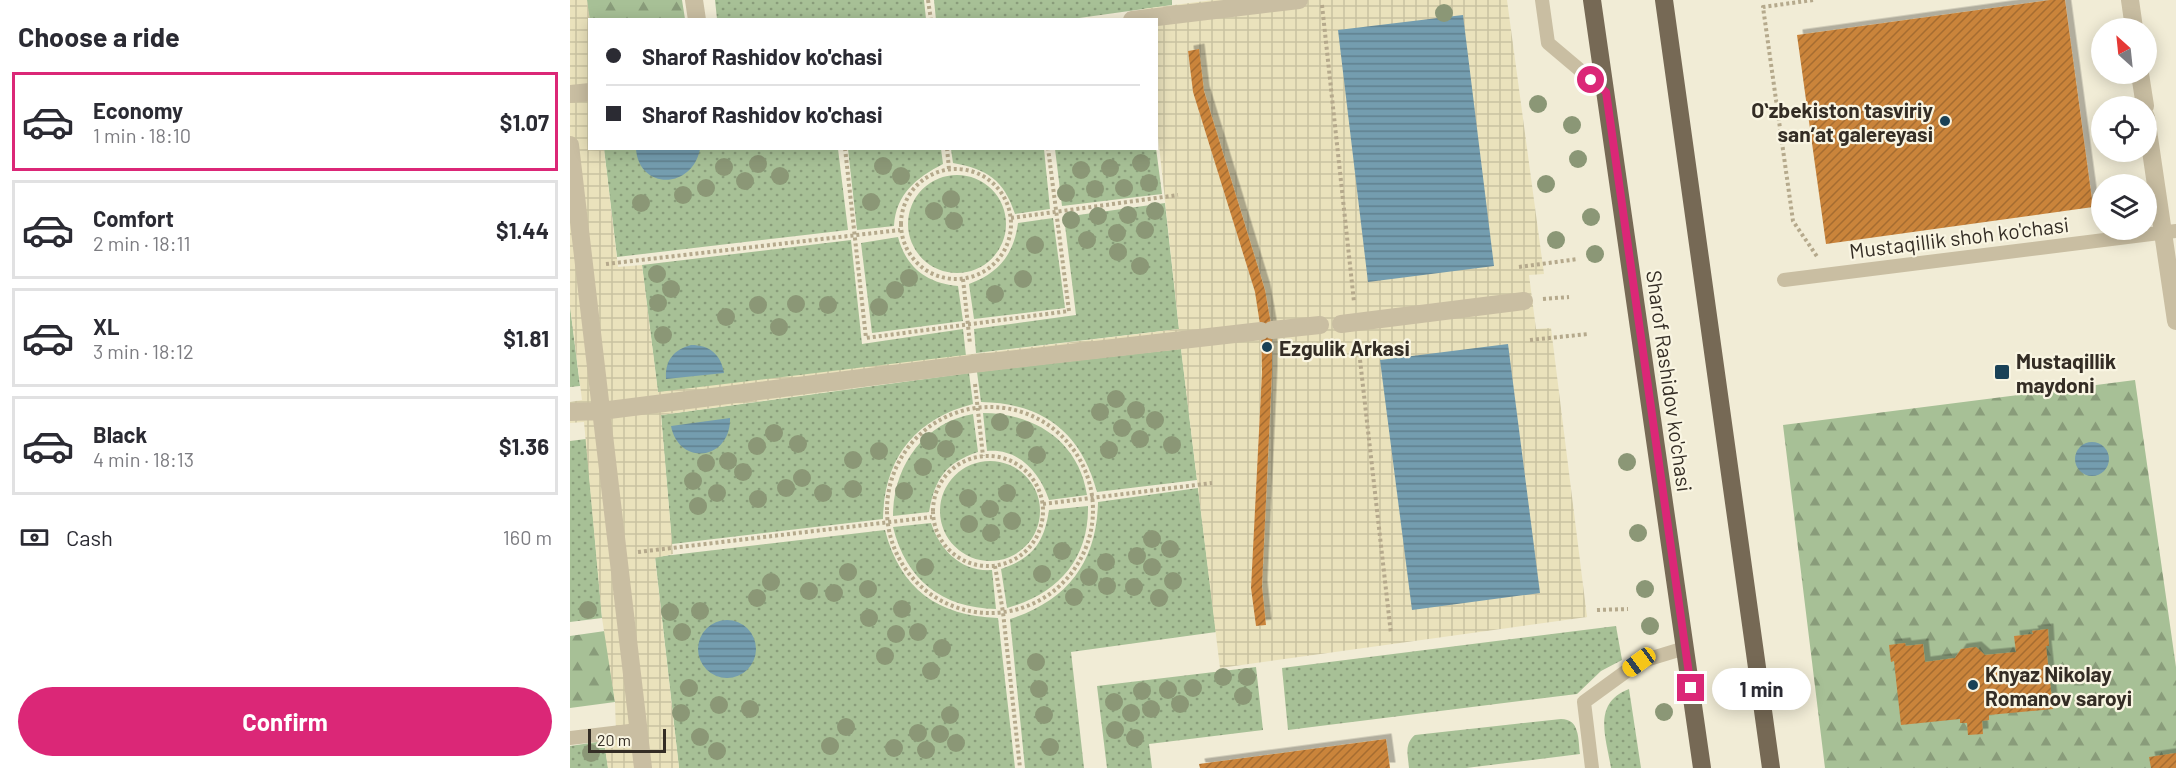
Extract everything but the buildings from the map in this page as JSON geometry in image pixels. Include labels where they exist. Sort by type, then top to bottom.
[{"type":"main road","name":"Sharof Rashidov ko'chasi","points":[[1592,0],[1702,768]]},
{"type":"main road","points":[[1664,0],[1771,768]]},
{"type":"street","points":[[694,0],[697,18]]},
{"type":"street","points":[[1149,18],[1299,0]]},
{"type":"street","points":[[2130,0],[2133,18]]},
{"type":"street","points":[[570,94],[588,92]]},
{"type":"street","points":[[570,145],[643,768]]},
{"type":"street","points":[[2155,162],[2170,232],[2176,321]]},
{"type":"street","points":[[1341,324],[1524,301]]},
{"type":"street","points":[[570,412],[601,411],[972,364],[1320,325]]},
{"type":"lane","points":[[1542,0],[1548,43],[1606,92]]},
{"type":"lane","name":"Mustaqillik shoh ko'chasi","points":[[1784,280],[2170,232]]},
{"type":"lane","points":[[1592,768],[1584,702],[1639,662],[1685,648]]},
{"type":"lane","points":[[570,738],[638,730]]},
{"type":"path","points":[[928,0],[931,18]]},
{"type":"path","points":[[1813,0],[1763,7],[1793,221],[1828,274]]},
{"type":"path","points":[[845,150],[866,338],[1069,311],[1048,150]]},
{"type":"path","points":[[947,150],[949,169]]},
{"type":"path","points":[[949,169],[966,170],[983,176],[996,187],[1006,201],[1011,218],[1006,247],[998,260],[987,269],[963,279],[943,278],[927,271],[913,260],[904,246],[900,230],[902,212],[908,196],[919,183],[933,174],[949,169]]},
{"type":"path","points":[[1011,218],[1178,195]]},
{"type":"path","points":[[584,267],[900,230]]},
{"type":"path","points":[[1519,267],[1578,260]]},
{"type":"path","points":[[1530,340],[1588,334]]},
{"type":"path","points":[[977,408],[1008,409],[1040,419],[1066,440],[1084,467],[1093,499],[1091,530],[1081,559],[1062,584],[1037,602],[1003,612],[979,613],[952,606],[927,593],[908,573],[898,556],[887,522],[888,495],[895,470],[908,447],[927,428],[950,415],[977,408]]},
{"type":"path","points":[[983,456],[998,456],[1014,462],[1028,473],[1038,487],[1043,504],[1042,522],[1036,538],[1026,551],[1011,561],[995,566],[977,566],[960,560],[946,549],[937,534],[932,517],[933,500],[939,484],[950,470],[964,461],[983,456]]},
{"type":"path","points":[[1043,504],[1212,483]]},
{"type":"path","points":[[618,555],[932,517]]},
{"type":"path","points":[[995,566],[1003,612],[1020,768]]},
{"type":"path","points":[[1597,610],[1628,609]]},
{"type":"green space","points":[[587,0],[682,0],[685,18],[589,18]]},
{"type":"green space","points":[[715,0],[924,0],[926,18],[717,18]]},
{"type":"green space","points":[[934,0],[1172,0],[1172,5],[1079,18],[936,18]]},
{"type":"green space","points":[[604,150],[838,150],[848,230],[617,257]]},
{"type":"green space","points":[[848,150],[941,150],[943,164],[924,175],[909,188],[899,205],[894,226],[857,230]]},
{"type":"green space","points":[[951,150],[1044,150],[1050,209],[1015,214],[1011,202],[993,178],[975,169],[953,163]]},
{"type":"green space","points":[[1055,150],[1156,150],[1162,194],[1062,206]]},
{"type":"green space","points":[[947,175],[967,175],[992,189],[1003,205],[1006,224],[1003,243],[992,259],[967,273],[947,273],[930,265],[916,251],[908,234],[908,214],[916,197],[930,183]]},
{"type":"green space","points":[[1165,203],[1179,329],[976,353],[974,329],[1076,315],[1064,217]]},
{"type":"green space","points":[[1053,218],[1065,308],[974,319],[969,284],[989,274],[1003,261],[1013,244],[1018,223]]},
{"type":"green space","points":[[898,237],[906,257],[919,272],[936,281],[958,286],[963,321],[872,333],[861,243]]},
{"type":"green space","points":[[851,240],[862,344],[963,329],[966,356],[658,393],[642,265]]},
{"type":"green space","points":[[570,306],[580,386],[570,387]]},
{"type":"green space","points":[[1181,348],[1197,480],[1097,492],[1081,453],[1070,437],[1056,425],[1041,415],[1023,408],[981,402],[977,372]]},
{"type":"green space","points":[[969,373],[973,404],[935,420],[919,431],[907,444],[889,477],[883,519],[672,544],[661,415]]},
{"type":"green space","points":[[2135,380],[2176,667],[2176,768],[1825,768],[1783,425]]},
{"type":"green space","points":[[983,413],[1020,418],[1051,434],[1075,459],[1087,495],[1049,500],[1040,481],[1027,464],[1009,454],[987,451]]},
{"type":"green space","points":[[973,414],[978,452],[957,461],[943,474],[931,500],[929,512],[893,516],[898,481],[914,450],[939,427]]},
{"type":"green space","points":[[586,439],[602,618],[570,622],[570,441]]},
{"type":"green space","points":[[990,461],[1009,465],[1025,476],[1036,492],[1040,511],[1036,530],[1025,546],[1009,557],[990,561],[971,557],[955,546],[944,530],[940,511],[944,492],[955,476],[971,465]]},
{"type":"green space","points":[[1198,488],[1216,632],[1071,652],[1084,768],[1025,768],[1010,619],[1048,602],[1075,576],[1085,561],[1092,543],[1098,502]]},
{"type":"green space","points":[[1088,506],[1083,543],[1067,572],[1041,594],[1007,608],[1001,569],[1021,560],[1035,548],[1044,532],[1049,510]]},
{"type":"green space","points":[[931,523],[940,542],[953,557],[971,567],[992,570],[996,609],[959,603],[943,597],[917,576],[899,546],[893,527]]},
{"type":"green space","points":[[885,530],[901,568],[925,595],[957,612],[998,618],[1015,768],[679,768],[655,557]]},
{"type":"green space","points":[[1616,626],[1622,660],[1601,671],[1577,694],[1288,730],[1282,668]]},
{"type":"green space","points":[[605,631],[615,702],[570,708],[570,636]]},
{"type":"green space","points":[[1256,667],[1263,730],[1149,744],[1152,768],[1107,768],[1097,686]]},
{"type":"green space","points":[[1629,689],[1641,768],[1611,768],[1604,722],[1606,712],[1617,695]]},
{"type":"green space","points":[[1561,719],[1572,722],[1575,726],[1580,754],[1466,768],[1409,768],[1408,746],[1415,735]]},
{"type":"green space","points":[[604,741],[608,768],[570,768],[570,746]]},
{"type":"shaded area","points":[[570,0],[587,0],[590,18],[588,150],[604,150],[618,267],[642,265],[658,392],[1179,329],[1158,136],[1158,18],[1145,18],[1143,9],[1213,0],[1507,0],[1544,274],[1529,275],[1536,329],[1551,328],[1587,617],[1220,668],[1181,349],[973,372],[661,415],[673,554],[655,558],[679,768],[608,768],[604,741],[616,733],[615,702],[602,618],[584,422],[570,423],[570,402],[582,400],[570,306]],"holes":[[[1198,49],[1204,91],[1265,290],[1255,292],[1193,92],[1188,51]],[[1267,299],[1272,330],[1272,363],[1262,363],[1258,302]],[[1272,372],[1262,586],[1266,625],[1256,626],[1251,588],[1262,373]]]},
{"type":"water","points":[[1463,15],[1494,266],[1368,282],[1338,30]]},
{"type":"water","points":[[636,150],[699,150],[695,162],[687,172],[677,178],[666,180],[655,178],[646,172],[639,162]]},
{"type":"water","points":[[1508,344],[1540,593],[1412,610],[1380,360]]},
{"type":"water","points":[[698,345],[714,352],[724,373],[666,379],[671,357],[679,350]]},
{"type":"water","points":[[730,418],[728,432],[722,443],[714,450],[704,453],[693,453],[684,448],[676,439],[671,426]]},
{"type":"water","points":[[2092,442],[2104,447],[2109,459],[2104,471],[2092,476],[2080,471],[2075,459],[2080,447]]},
{"type":"water","points":[[721,620],[733,620],[748,628],[756,643],[756,655],[748,670],[733,678],[721,678],[706,670],[698,655],[698,643],[706,628]]},
{"type":"place","name":"Oʻzbekiston tasviriy sanʼat galereyasi","points":[[1945,121]]},
{"type":"place","name":"Ezgulik Arkasi","points":[[1267,347]]},
{"type":"place","name":"Mustaqillik maydoni","points":[[2002,372]]},
{"type":"place","name":"Knyaz Nikolay Romanov saroyi","points":[[1973,685]]},
{"type":"route","points":[[1591,80],[1606,92],[1691,688]]}]
